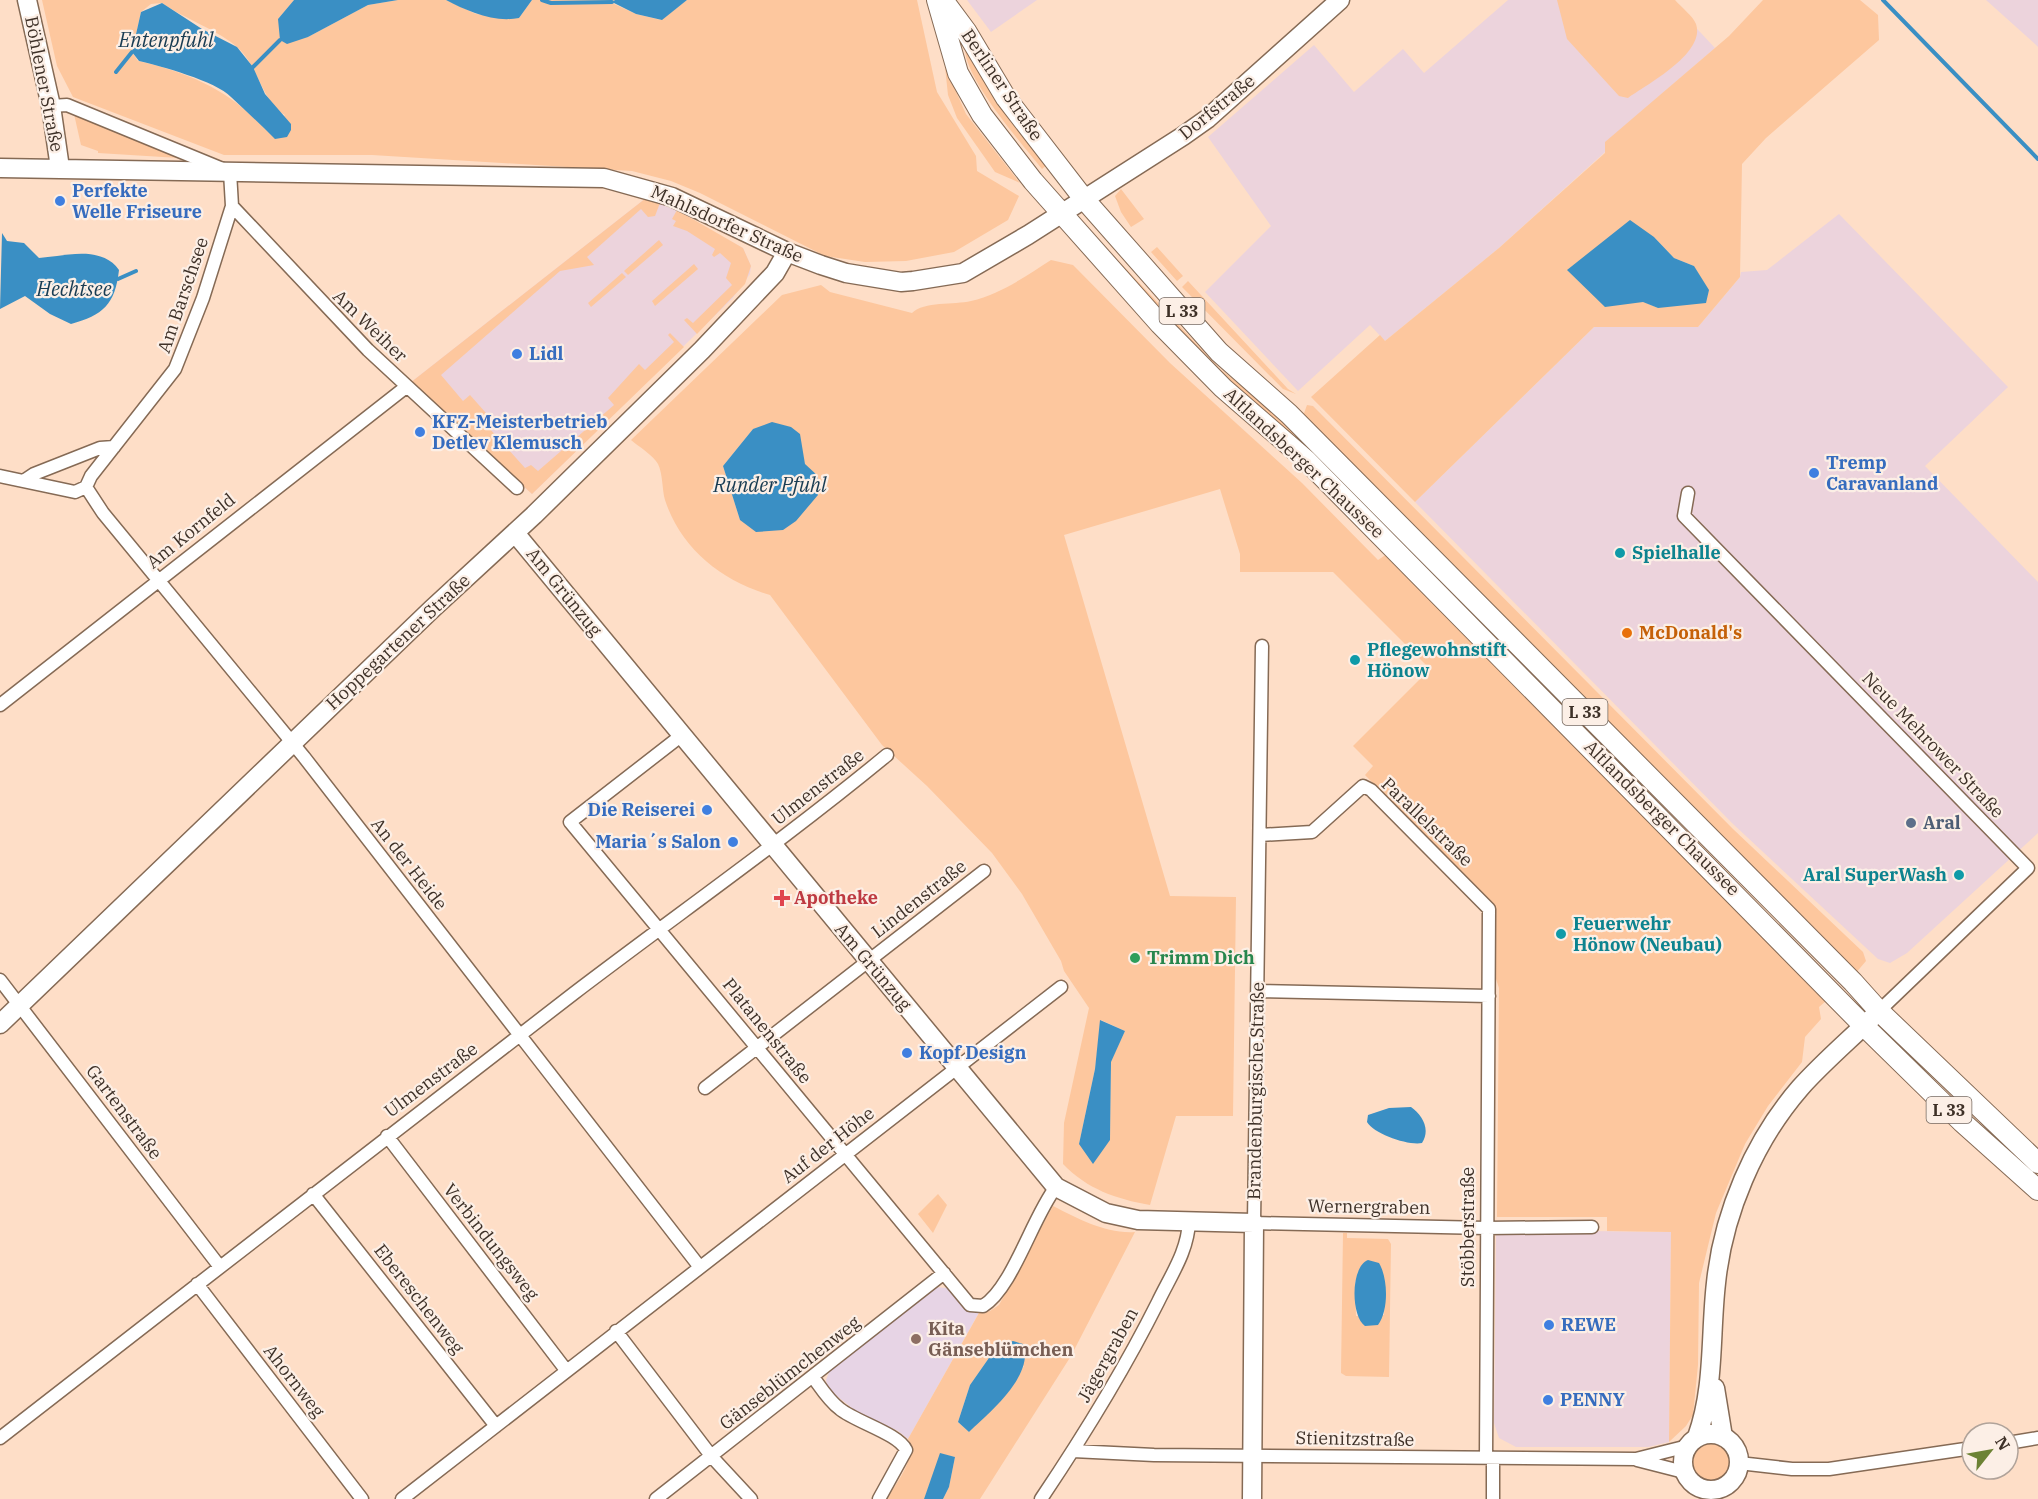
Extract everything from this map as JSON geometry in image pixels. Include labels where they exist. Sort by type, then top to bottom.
[{"type":"main road","name":"Böhlener Straße","points":[[27,0],[51,106],[60,168]]},
{"type":"main road","name":"Berliner Straße","points":[[937,0],[958,73],[982,116],[1061,213]]},
{"type":"main road","name":"Berliner Straße","points":[[943,0],[966,31],[1006,98],[1084,199]]},
{"type":"main road","name":"Dorfstraße","points":[[1061,213],[1207,119],[1340,0]]},
{"type":"main road","name":"Mahlsdorfer Straße","points":[[0,168],[604,178],[672,197],[787,252],[846,273],[901,282],[938,279],[963,273],[1061,213]]},
{"type":"main road","name":"Altlandsberger Chaussee","points":[[1084,199],[1218,352],[1289,414],[1853,982],[1879,1011],[2038,1163]]},
{"type":"main road","name":"Altlandsberger Chaussee","points":[[1061,213],[1160,324],[1223,388],[1306,460],[1864,1026],[1962,1122],[2038,1190]]},
{"type":"main road","name":"Hoppegartener Straße","points":[[0,1024],[292,742],[515,533],[702,350],[775,273],[787,252]]},
{"type":"main road","name":"Am Grünzug","points":[[515,533],[1056,1187],[1106,1213],[1138,1220],[1254,1223]]},
{"type":"main road","points":[[1692,1441],[1706,1434],[1723,1437],[1735,1447],[1739,1463],[1735,1477],[1722,1493],[1716,1490],[1700,1493],[1684,1472],[1682,1463],[1708,1399],[1716,1282],[1730,1214],[1749,1169],[1773,1126],[1800,1088],[1879,1011]]},
{"type":"main road","name":"Brandenburgische Straße","points":[[1252,1499],[1254,1223]]},
{"type":"main road","points":[[1712,1363],[1723,1437]]},
{"type":"street","name":"Mahlsdorfer Straße","points":[[51,106],[67,105],[230,172]]},
{"type":"street","points":[[230,172],[232,206]]},
{"type":"street","name":"Am Weiher","points":[[232,206],[319,301],[406,387],[517,488]]},
{"type":"street","name":"Am Barschsee","points":[[86,487],[91,476],[163,387],[182,356],[232,206]]},
{"type":"street","name":"Am Kornfeld","points":[[0,705],[406,387]]},
{"type":"street","points":[[25,480],[34,474],[100,448],[114,447]]},
{"type":"street","points":[[0,476],[75,492],[86,487]]},
{"type":"street","name":"An der Heide","points":[[86,487],[103,513],[292,742],[699,1266]]},
{"type":"street","name":"Neue Mehrower Straße","points":[[1688,493],[1684,516],[2028,868],[1879,1011]]},
{"type":"street","name":"Brandenburgische Straße","points":[[1254,1223],[1262,646]]},
{"type":"street","name":"Platanenstraße","points":[[682,735],[570,822],[970,1305],[983,1306],[999,1292],[1045,1202],[1056,1187]]},
{"type":"street","name":"Ulmenstraße","points":[[0,1438],[387,1136],[772,845],[887,755]]},
{"type":"street","name":"Parallelstraße","points":[[1260,835],[1312,832],[1356,790],[1363,786],[1371,790],[1489,909],[1489,996]]},
{"type":"street","name":"Lindenstraße","points":[[705,1088],[984,871]]},
{"type":"street","name":"Gartenstraße","points":[[0,980],[220,1267]]},
{"type":"street","name":"Auf der Höhe","points":[[402,1499],[699,1266],[1062,987]]},
{"type":"street","points":[[1258,991],[1489,996]]},
{"type":"street","name":"Stöbberstraße","points":[[1489,996],[1486,1228],[1489,1458],[1493,1499]]},
{"type":"street","name":"Verbindungsweg","points":[[387,1136],[566,1370]]},
{"type":"street","name":"Ebereschenweg","points":[[313,1194],[496,1426]]},
{"type":"street","name":"Jägergraben","points":[[1041,1499],[1073,1451],[1137,1344],[1185,1248],[1189,1221]]},
{"type":"street","name":"Wernergraben","points":[[1254,1223],[1486,1228],[1592,1227]]},
{"type":"street","name":"Gänseblümchenweg","points":[[656,1499],[944,1273]]},
{"type":"street","name":"Ahornweg","points":[[197,1284],[362,1499]]},
{"type":"street","points":[[616,1331],[712,1457],[751,1499]]},
{"type":"street","points":[[813,1377],[838,1408],[875,1430],[901,1441],[904,1445],[906,1450],[879,1499]]},
{"type":"street","points":[[2020,1441],[2038,1438]]},
{"type":"street","name":"Stienitzstraße","points":[[1636,1459],[1692,1441]]},
{"type":"street","points":[[1739,1463],[1792,1469],[1828,1469],[1960,1450]]},
{"type":"street","name":"Stienitzstraße","points":[[1073,1451],[1636,1459],[1684,1472]]},
{"type":"shaded area","points":[[42,0],[294,0],[278,19],[308,37],[368,5],[398,0],[446,0],[476,14],[519,18],[532,0],[615,0],[612,3],[636,14],[661,20],[687,0],[917,0],[937,92],[976,156],[977,171],[1019,196],[1008,220],[954,252],[906,261],[865,262],[825,256],[700,193],[671,181],[632,171],[372,155],[224,155],[73,97],[57,66]],"holes":[[[162,3],[222,36],[245,56],[270,101],[285,115],[268,132],[240,106],[210,86],[176,72],[138,61],[132,52],[141,12],[151,4]]]},
{"type":"shaded area","points":[[967,0],[1037,0],[991,32]]},
{"type":"shaded area","points":[[1508,0],[1670,0],[1715,48],[1606,142],[1605,152],[1499,248],[1385,341],[1370,325],[1298,391],[1205,292],[1271,226],[1208,137],[1314,45],[1354,92],[1403,49],[1424,73]]},
{"type":"shaded area","points":[[1557,0],[1675,0],[1696,24],[1697,35],[1692,46],[1673,67],[1628,98],[1619,96],[1567,39]]},
{"type":"shaded area","points":[[1763,0],[1860,0],[1878,15],[1879,40],[1766,138],[1742,164],[1740,277],[1698,327],[1594,327],[1415,502],[1311,397],[1380,335],[1385,341],[1499,248],[1605,153],[1605,142],[1729,36]],"holes":[[[1654,237],[1674,258],[1694,266],[1658,308],[1644,302]]]},
{"type":"shaded area","points":[[1986,0],[2038,0],[2038,47],[2035,44]]},
{"type":"shaded area","points":[[965,48],[1048,164],[1042,169],[984,93],[967,61]]},
{"type":"shaded area","points":[[945,67],[966,114],[1020,183],[995,172],[957,118],[948,95]]},
{"type":"shaded area","points":[[74,114],[179,158],[98,153],[98,151],[81,145]]},
{"type":"shaded area","points":[[1121,189],[1144,219],[1131,227],[1121,212],[1115,196]]},
{"type":"shaded area","points":[[646,198],[685,214],[707,229],[743,248],[751,266],[750,274],[732,299],[532,494],[410,383]]},
{"type":"shaded area","points":[[646,198],[660,203],[655,216],[648,217],[641,209],[587,257],[594,265],[560,271],[441,375],[463,401],[470,395],[486,413],[481,419],[525,468],[531,465],[538,471],[614,405],[608,398],[639,364],[645,370],[674,342],[668,335],[670,333],[684,347],[532,494],[410,383]]},
{"type":"shaded area","points":[[677,210],[743,248],[751,266],[745,284],[697,334],[684,320],[687,318],[693,323],[732,285],[726,278],[731,263],[720,253],[714,257],[712,255],[715,249],[687,231],[673,226],[676,221],[672,219]]},
{"type":"shaded area","points":[[1839,214],[2008,387],[1925,466],[2038,582],[2038,833],[1907,953],[1890,963],[1878,959],[1733,824],[1415,502],[1594,327],[1698,327],[1740,277],[1741,272],[1767,270]]},
{"type":"shaded area","points":[[659,240],[663,245],[628,275],[624,271]]},
{"type":"shaded area","points":[[1099,240],[1220,369],[1290,425],[1440,573],[1433,579],[1216,372],[1096,243]]},
{"type":"shaded area","points":[[1157,247],[1183,276],[1177,281],[1151,252]]},
{"type":"shaded area","points":[[1051,260],[1073,265],[1170,363],[1302,483],[1378,560],[1387,554],[1826,1001],[1819,1007],[1821,1019],[1805,1037],[1802,1062],[1768,1106],[1745,1144],[1716,1213],[1699,1283],[1698,1365],[1693,1415],[1686,1426],[1669,1442],[1671,1232],[1607,1231],[1607,1217],[1497,1217],[1499,988],[1496,979],[1495,909],[1365,775],[1373,766],[1353,746],[1430,669],[1333,572],[1240,572],[1240,554],[1220,489],[1064,535],[1170,896],[1236,897],[1233,1116],[1176,1116],[1150,1205],[1125,1200],[1103,1192],[1072,1173],[1063,1164],[1064,1123],[1089,1008],[1064,971],[1061,961],[1022,894],[992,853],[927,786],[882,745],[770,595],[752,589],[720,572],[693,548],[681,534],[672,518],[665,500],[658,464],[650,454],[631,440],[782,295],[821,285],[830,292],[912,313],[931,305],[971,301],[993,294]],"holes":[[[753,429],[803,454],[805,465],[810,472],[740,520],[723,466]],[[1101,1020],[1125,1031],[1111,1061],[1110,1140],[1079,1144],[1095,1069]]]},
{"type":"shaded area","points":[[694,264],[698,269],[655,306],[652,301]]},
{"type":"shaded area","points":[[622,273],[626,277],[591,307],[588,303]]},
{"type":"shaded area","points":[[1188,281],[1288,389],[1296,394],[1283,389],[1182,287]]},
{"type":"shaded area","points":[[1307,405],[1313,406],[1733,829],[1863,952],[1866,961],[1855,974],[1303,416]]},
{"type":"shaded area","points":[[938,1194],[947,1205],[933,1233],[918,1214]]},
{"type":"shaded area","points":[[1053,1206],[1103,1228],[1135,1232],[1071,1356],[980,1499],[943,1499],[949,1487],[955,1457],[941,1454],[924,1499],[887,1499],[908,1463],[910,1447],[908,1439],[979,1313],[990,1311],[999,1305]],"holes":[[[998,1345],[1024,1366],[1009,1391],[969,1432],[958,1422],[970,1385]]]},
{"type":"shaded area","points":[[1507,1230],[1671,1232],[1669,1442],[1648,1447],[1516,1447],[1499,1438],[1494,1423],[1496,1234]]},
{"type":"shaded area","points":[[1343,1233],[1347,1233],[1347,1238],[1388,1239],[1391,1244],[1389,1377],[1346,1376],[1341,1373]],"holes":[[[1379,1263],[1385,1285],[1384,1315],[1356,1316],[1355,1281]]]},
{"type":"shaded area","name":"Kita Gänseblümchen","points":[[935,1287],[947,1288],[981,1309],[908,1439],[898,1431],[857,1412],[833,1393],[827,1386],[826,1380],[830,1370]]},
{"type":"shaded area","points":[[1711,1440],[1719,1441],[1725,1446],[1730,1452],[1730,1468],[1725,1474],[1719,1479],[1711,1480],[1703,1479],[1697,1474],[1692,1468],[1691,1460],[1692,1452],[1697,1446],[1703,1441]]},
{"type":"water","points":[[294,0],[398,0],[368,5],[308,37],[287,44],[280,40],[278,19]]},
{"type":"water","points":[[446,0],[532,0],[519,18],[500,19],[481,15]]},
{"type":"water","points":[[615,0],[687,0],[662,20],[636,14],[612,2]]},
{"type":"water","name":"Entenpfuhl","points":[[162,3],[202,29],[237,47],[253,67],[265,94],[291,124],[287,137],[275,139],[231,97],[213,85],[139,61],[132,52],[141,12]]},
{"type":"water","points":[[1630,220],[1654,237],[1674,258],[1694,266],[1709,290],[1706,303],[1658,308],[1643,302],[1605,307],[1567,270]]},
{"type":"water","name":"Hechtsee","points":[[2,233],[7,241],[24,243],[39,258],[82,254],[103,257],[112,262],[119,270],[114,292],[106,307],[91,317],[71,324],[50,314],[25,296],[0,309]]},
{"type":"water","name":"Runder Pfuhl","points":[[772,422],[791,427],[800,434],[805,464],[818,476],[818,495],[796,521],[783,530],[756,532],[740,520],[723,466],[753,429]]},
{"type":"water","points":[[1100,1020],[1125,1031],[1111,1062],[1110,1140],[1093,1164],[1079,1144],[1095,1069]]},
{"type":"water","points":[[1411,1107],[1424,1123],[1426,1133],[1422,1143],[1409,1143],[1392,1138],[1377,1131],[1367,1122],[1368,1115],[1389,1108]]},
{"type":"water","points":[[1368,1260],[1379,1263],[1382,1269],[1386,1285],[1386,1303],[1378,1325],[1365,1326],[1357,1313],[1354,1292],[1358,1272],[1362,1264]]},
{"type":"water","points":[[1013,1341],[1023,1344],[1025,1356],[1023,1368],[1017,1380],[998,1404],[969,1432],[958,1422],[970,1385],[998,1345]]},
{"type":"water","points":[[940,1453],[955,1457],[949,1487],[943,1499],[924,1499]]},
{"type":"waterway","points":[[542,0],[551,3],[612,2]]},
{"type":"waterway","points":[[1883,0],[2038,159]]},
{"type":"waterway","points":[[253,67],[280,40]]},
{"type":"waterway","points":[[116,72],[132,52]]},
{"type":"waterway","points":[[118,279],[136,271]]},
{"type":"place","name":"Perfekte Welle Friseure","points":[[60,201]]},
{"type":"place","name":"Lidl","points":[[517,354]]},
{"type":"place","name":"KFZ-Meisterbetrieb Detlev Klemusch","points":[[420,432]]},
{"type":"place","name":"Tremp Caravanland","points":[[1814,473]]},
{"type":"place","name":"Spielhalle","points":[[1620,553]]},
{"type":"place","name":"McDonald's","points":[[1627,633]]},
{"type":"place","name":"Pflegewohnstift Hönow","points":[[1355,660]]},
{"type":"place","name":"Die Reiserei","points":[[707,810]]},
{"type":"place","name":"Aral","points":[[1911,823]]},
{"type":"place","name":"Maria´s Salon","points":[[733,842]]},
{"type":"place","name":"Aral SuperWash","points":[[1959,875]]},
{"type":"place","name":"Apotheke","points":[[782,898]]},
{"type":"place","name":"Feuerwehr Hönow (Neubau)","points":[[1561,934]]},
{"type":"place","name":"Trimm Dich","points":[[1135,958]]},
{"type":"place","name":"Kopf Design","points":[[907,1053]]},
{"type":"place","name":"REWE","points":[[1549,1325]]},
{"type":"place","name":"Kita Gänseblümchen","points":[[916,1339]]},
{"type":"place","name":"PENNY","points":[[1548,1400]]}]
